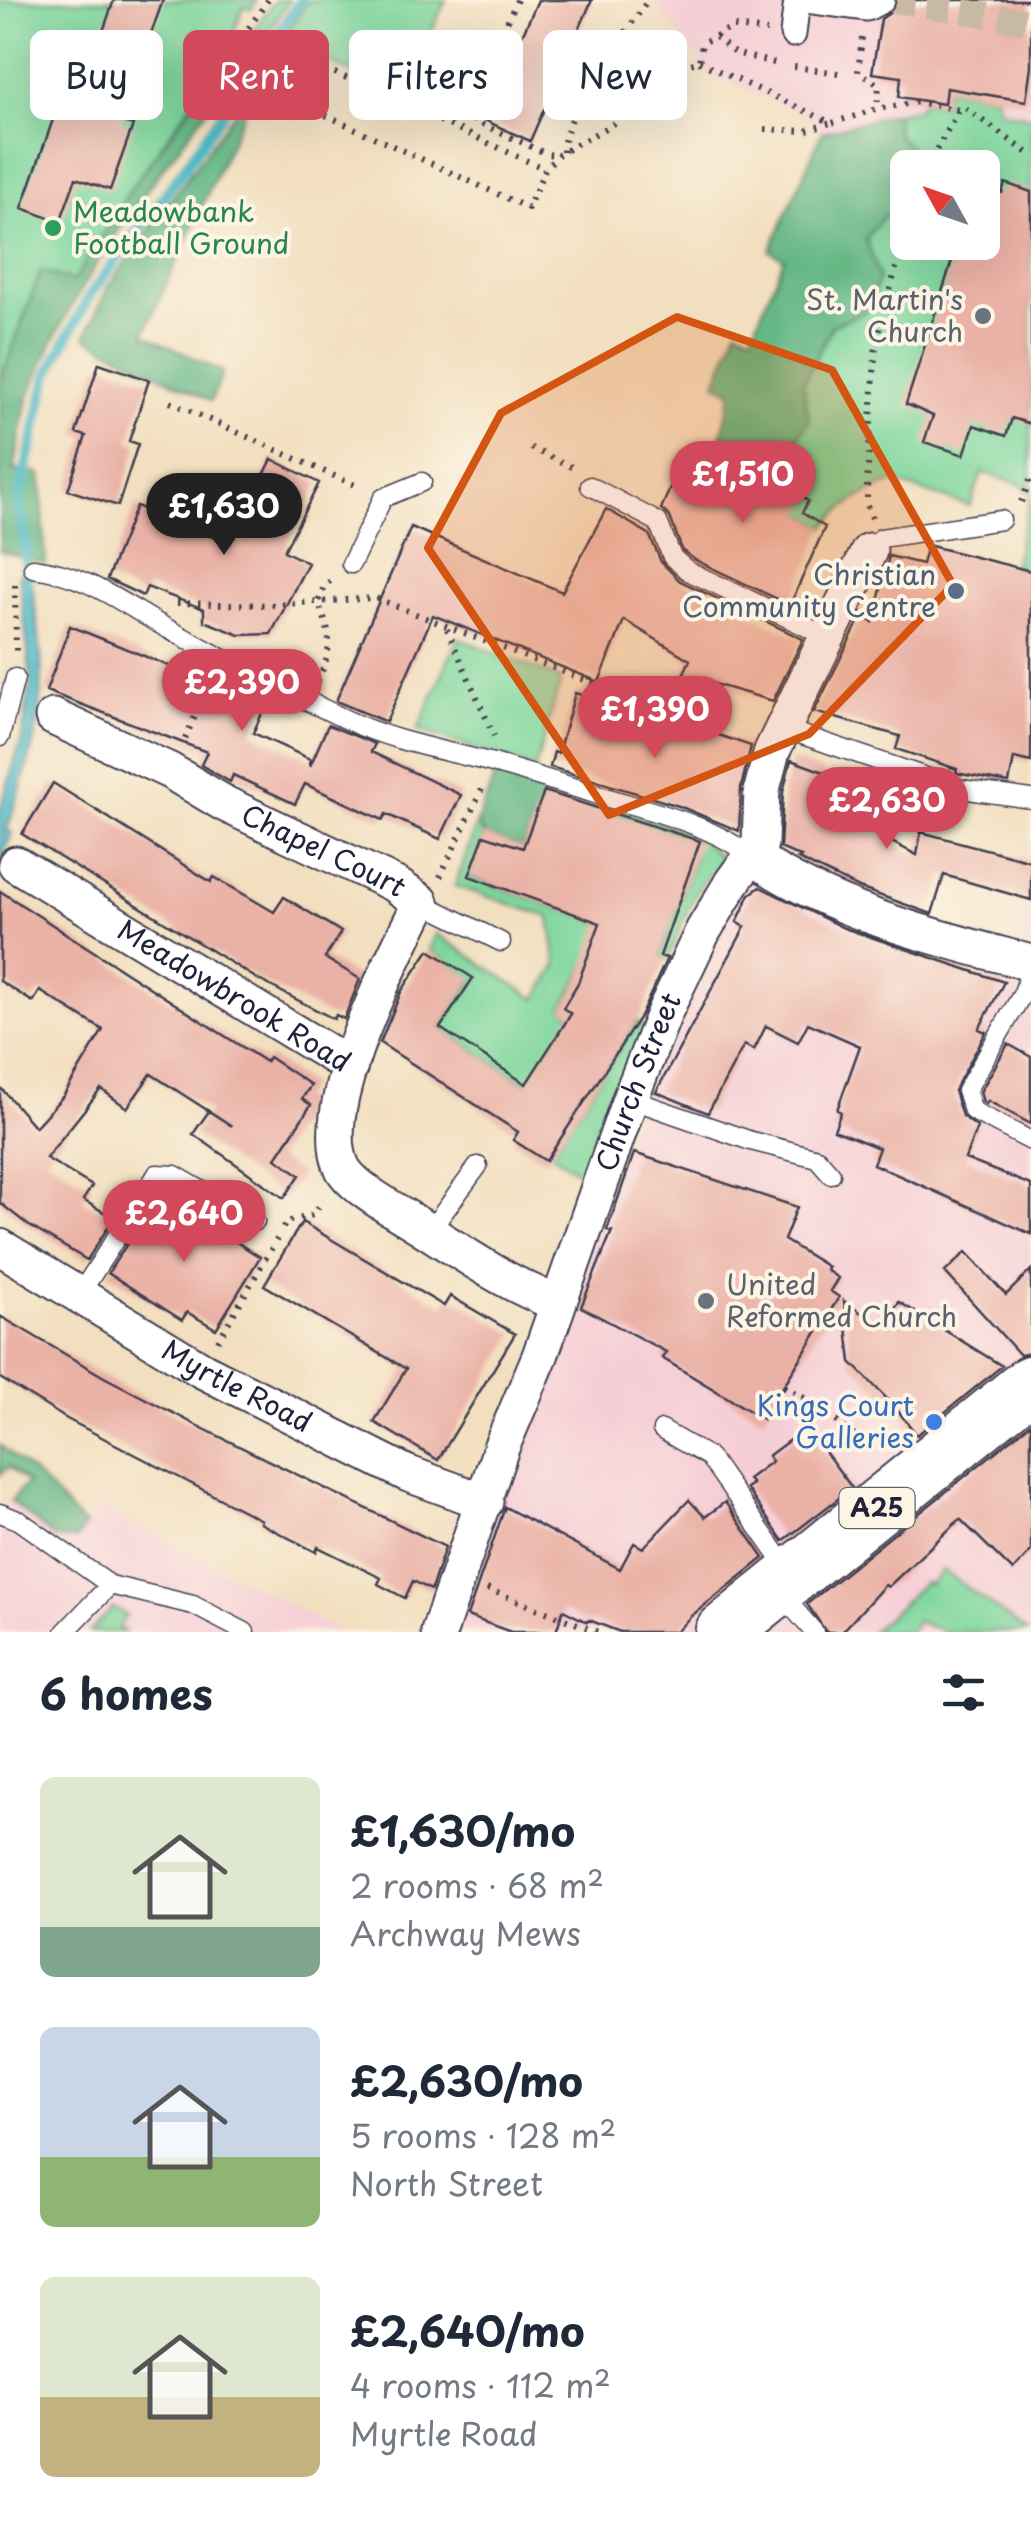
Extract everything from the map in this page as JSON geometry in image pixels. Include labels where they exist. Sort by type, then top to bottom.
[{"type":"main road","name":"A25","points":[[723,1632],[1030,1388]]},
{"type":"street","points":[[792,34],[797,0]]},
{"type":"street","points":[[806,0],[874,4]]},
{"type":"street","name":"Church Street","points":[[439,1632],[501,1448],[540,1356],[665,1011],[703,931],[760,844],[762,789],[782,728],[875,544]]},
{"type":"street","name":"Chapel Court","points":[[53,717],[170,771],[225,804],[396,885],[421,902],[388,968],[350,1066]]},
{"type":"street","points":[[750,856],[784,879],[888,923],[1031,966]]},
{"type":"street","name":"Meadowbrook Road","points":[[16,864],[350,1066],[339,1099],[334,1136],[344,1171]]},
{"type":"street","points":[[344,1171],[361,1187],[429,1232],[524,1290],[558,1303]]},
{"type":"street","name":"Myrtle Road","points":[[0,1247],[202,1370],[406,1473],[485,1502]]},
{"type":"lane","points":[[350,564],[382,498],[422,482]]},
{"type":"lane","points":[[590,486],[658,522],[672,557],[688,570],[826,636]]},
{"type":"lane","points":[[875,544],[1001,520]]},
{"type":"lane","points":[[33,568],[62,571],[136,607],[221,658],[350,721],[404,742],[493,763],[690,822],[750,856]]},
{"type":"lane","points":[[0,737],[15,678]]},
{"type":"lane","points":[[782,728],[961,790],[1031,799]]},
{"type":"lane","points":[[421,902],[501,942]]},
{"type":"lane","points":[[1031,966],[1023,994],[966,1091],[973,1111],[1031,1140]]},
{"type":"lane","points":[[630,1099],[750,1141],[816,1158],[831,1174]]},
{"type":"lane","points":[[429,1232],[478,1166]]},
{"type":"lane","points":[[78,1296],[157,1174],[175,1176],[255,1221]]},
{"type":"lane","points":[[662,1430],[709,1457],[814,1632]]},
{"type":"lane","points":[[0,1512],[20,1521],[110,1586],[192,1605],[246,1632]]},
{"type":"lane","points":[[66,1632],[110,1586]]},
{"type":"path","points":[[268,0],[246,32],[544,169]]},
{"type":"path","points":[[517,0],[464,116],[547,154],[560,154]]},
{"type":"path","points":[[560,154],[581,102],[648,0]]},
{"type":"path","points":[[874,4],[858,72],[879,84],[876,109]]},
{"type":"path","points":[[699,62],[702,43],[734,27],[754,30]]},
{"type":"path","points":[[329,117],[528,208],[544,169],[560,154],[614,124],[634,93],[658,71],[699,62],[832,123]]},
{"type":"path","points":[[765,128],[804,131],[876,109],[918,102],[965,108],[1031,155]]},
{"type":"path","points":[[936,150],[959,110]]},
{"type":"path","points":[[875,544],[867,506],[876,343],[898,260]]},
{"type":"path","points":[[170,402],[382,498]]},
{"type":"path","points":[[531,448],[571,466],[590,486]]},
{"type":"path","points":[[1020,502],[1031,478]]},
{"type":"path","points":[[310,701],[329,657],[330,629],[318,603],[324,586],[350,564]]},
{"type":"path","points":[[15,583],[15,678]]},
{"type":"path","points":[[136,607],[376,598],[701,726]]},
{"type":"path","points":[[421,902],[448,866],[499,748],[447,628]]},
{"type":"path","points":[[170,771],[221,658]]},
{"type":"path","points":[[202,1370],[286,1222],[313,1215],[344,1171]]},
{"type":"path","points":[[784,1386],[818,1406],[882,1458]]},
{"type":"path","points":[[458,1578],[598,1632]]},
{"type":"highlighted area","points":[[677,317],[832,370],[953,585],[809,734],[609,815],[428,548],[501,413]]},
{"type":"shaded area","points":[[653,0],[1031,0],[1031,117],[999,110],[947,88],[944,104],[822,132],[816,120],[709,73],[687,44],[687,30],[676,30]]},
{"type":"shaded area","points":[[749,875],[1016,947],[1031,903],[1031,1632],[420,1632],[467,1533],[659,1059]]},
{"type":"shaded area","points":[[38,1478],[85,1526],[101,1507],[342,1632],[0,1632],[0,1513],[27,1483]]},
{"type":"green space","name":"Meadowbank Football Ground","points":[[0,0],[256,0],[252,9],[243,7],[235,30],[183,30],[183,116],[134,184],[74,281],[41,272],[0,382]]},
{"type":"green space","points":[[275,0],[289,0],[269,30],[255,28]]},
{"type":"green space","points":[[309,0],[446,0],[432,30],[349,30],[349,72],[329,63],[329,30],[289,30]]},
{"type":"green space","points":[[946,88],[995,96],[1000,110],[1031,117],[1031,493],[1020,484],[982,472],[970,506],[893,482],[856,500],[825,527],[802,513],[759,473],[788,453],[803,383],[833,325],[879,278],[866,238],[890,213],[890,260],[1000,260],[1000,150],[914,150],[896,135],[897,113],[917,109],[923,101],[944,104]]},
{"type":"green space","points":[[897,113],[896,135],[914,150],[890,150],[890,213],[866,238],[879,278],[867,311],[832,325],[803,383],[809,420],[788,453],[759,473],[719,447],[732,392],[716,383],[737,329],[752,335],[784,258],[770,251],[822,132]]},
{"type":"green space","points":[[183,117],[200,120],[104,252],[55,336],[31,391],[14,470],[41,474],[46,564],[0,551],[0,382],[41,271],[74,281],[134,184]]},
{"type":"green space","points":[[229,120],[241,120],[144,334],[223,372],[211,401],[85,337],[108,287]]},
{"type":"green space","points":[[1031,495],[1031,571],[1013,566]]},
{"type":"green space","points":[[458,638],[561,679],[535,769],[418,730]]},
{"type":"green space","points":[[496,772],[659,821],[695,836],[694,858],[535,815],[523,848],[484,835],[477,823]]},
{"type":"green space","points":[[477,823],[484,835],[469,877],[607,925],[563,1007],[571,1014],[539,1092],[440,1028],[473,979],[429,950],[435,933],[536,999],[557,966],[550,917],[455,886]]},
{"type":"green space","points":[[695,836],[719,856],[717,866],[700,886],[668,959],[660,956],[694,858]]},
{"type":"green space","points":[[637,1021],[646,1030],[587,1178],[551,1153]]},
{"type":"green space","points":[[0,1445],[85,1526],[77,1539],[54,1538],[11,1501],[27,1483],[9,1467],[0,1475]]},
{"type":"green space","points":[[943,1570],[1027,1632],[946,1632],[916,1621],[911,1632],[871,1632]]},
{"type":"green space","points":[[113,1608],[126,1615],[119,1628],[125,1632],[90,1632]]},
{"type":"water","points":[[19,574],[31,578],[42,680],[33,746],[7,830],[12,833],[0,864],[0,809],[22,738],[31,680]]},
{"type":"building","points":[[114,0],[163,0],[152,30],[103,30]]},
{"type":"building","points":[[538,0],[592,0],[579,30],[543,30],[543,111],[530,141],[484,120],[523,120],[523,33]]},
{"type":"building","points":[[898,0],[1031,0],[1031,66],[1026,101],[946,88],[944,104],[899,97],[901,77],[872,73],[881,19],[895,9]]},
{"type":"building","points":[[53,120],[120,120],[133,125],[110,190],[76,178],[60,222],[22,208]]},
{"type":"building","name":"St. Martin's Church","points":[[1005,183],[1031,192],[1031,424],[1012,418],[1006,436],[974,425],[964,455],[924,442],[933,416],[906,404],[952,260],[1000,260]]},
{"type":"building","points":[[99,363],[149,380],[129,441],[138,444],[118,506],[68,490],[86,436],[76,433]]},
{"type":"building","points":[[694,451],[747,475],[751,467],[808,501],[802,513],[825,527],[790,605],[695,560],[682,550],[670,517],[661,509],[682,461],[688,464]]},
{"type":"building","points":[[272,459],[319,483],[284,551],[308,563],[271,634],[240,635],[204,621],[204,609],[147,587],[143,596],[107,579],[136,506],[230,544]]},
{"type":"building","points":[[606,509],[649,534],[661,562],[680,581],[803,639],[773,701],[683,675],[690,660],[624,620],[599,682],[433,615],[386,722],[336,701],[411,527],[562,592]]},
{"type":"building","points":[[927,545],[1031,571],[1031,762],[1014,758],[1009,783],[956,773],[957,769],[896,749],[900,736],[814,712],[861,617],[873,622],[889,556],[922,564]]},
{"type":"building","points":[[70,626],[206,681],[206,676],[268,701],[253,733],[310,759],[310,766],[328,725],[375,744],[371,752],[461,795],[440,839],[386,814],[383,820],[305,784],[295,804],[233,775],[230,782],[201,765],[207,752],[46,691]]},
{"type":"building","points":[[575,693],[614,704],[611,718],[679,736],[683,723],[751,746],[741,788],[739,831],[679,806],[550,767],[554,752],[558,753]]},
{"type":"building","points":[[791,760],[824,772],[814,802],[917,855],[921,832],[1031,861],[1031,900],[944,875],[932,914],[859,888],[798,859],[801,857],[780,848],[783,792]]},
{"type":"building","points":[[53,783],[211,882],[214,877],[274,912],[284,897],[341,932],[325,958],[360,979],[344,1019],[336,1015],[334,1019],[259,980],[22,834]]},
{"type":"building","points":[[544,791],[700,841],[660,956],[667,958],[641,1015],[546,1161],[513,1140],[518,1132],[380,1043],[401,992],[429,950],[473,978],[440,1028],[526,1084],[571,1014],[563,1008],[578,983],[600,923],[469,876],[484,835],[523,848]]},
{"type":"building","points":[[760,887],[844,928],[1004,982],[979,1029],[986,1032],[954,1091],[962,1116],[977,1127],[965,1159],[1031,1185],[1031,1234],[873,1164],[879,1148],[834,1130],[841,1112],[837,1110],[860,1046],[808,1023],[798,1042],[766,1026],[754,1050],[744,1045],[708,1113],[656,1092],[745,927],[737,922],[750,894]]},
{"type":"building","points":[[0,891],[266,1062],[269,1057],[311,1085],[302,1099],[311,1105],[276,1158],[300,1175],[284,1198],[193,1134],[209,1111],[151,1074],[127,1108],[101,1089],[46,1158],[92,1186],[83,1200],[114,1218],[87,1260],[28,1225],[0,1203],[0,1087],[35,1127],[64,1095],[103,1030],[40,991],[33,1002],[0,981]]},
{"type":"building","points":[[1008,1044],[1031,1057],[1031,1124],[988,1101],[986,1104],[980,1092]]},
{"type":"building","name":"United Reformed Church","points":[[634,1153],[797,1207],[784,1240],[828,1267],[826,1270],[838,1278],[830,1291],[839,1297],[763,1419],[662,1358],[666,1352],[581,1307],[612,1231],[607,1230]]},
{"type":"building","points":[[154,1202],[178,1217],[182,1208],[260,1257],[216,1329],[187,1312],[182,1320],[108,1273]]},
{"type":"building","points":[[302,1222],[444,1306],[450,1296],[515,1334],[438,1460],[374,1422],[406,1369],[264,1285]]},
{"type":"building","points":[[966,1252],[1006,1295],[1031,1270],[1031,1353],[1020,1355],[945,1272]]},
{"type":"building","points":[[844,1301],[883,1328],[899,1302],[1002,1366],[917,1435],[851,1362]]},
{"type":"building","points":[[0,1316],[196,1425],[445,1547],[431,1590],[413,1581],[405,1598],[378,1584],[381,1578],[318,1547],[316,1552],[260,1523],[261,1520],[67,1419],[0,1378]]},
{"type":"building","points":[[1031,1423],[1031,1551],[1013,1571],[960,1519],[888,1587],[885,1585],[842,1632],[826,1632],[807,1604]]},
{"type":"building","points":[[799,1433],[809,1447],[817,1441],[852,1488],[783,1541],[746,1488],[752,1484],[748,1479],[772,1461],[768,1456]]},
{"type":"building","points":[[689,1500],[705,1517],[725,1502],[764,1558],[676,1632],[620,1632],[563,1610],[556,1632],[511,1632],[467,1616],[505,1507],[620,1569],[634,1543],[643,1548]]},
{"type":"waterway","points":[[27,591],[25,539],[18,503],[48,375],[90,295],[179,176],[301,0]]},
{"type":"tunnel","points":[[890,0],[1031,22]]},
{"type":"place","name":"Meadowbank Football Ground","points":[[53,228]]},
{"type":"place","name":"St. Martin's Church","points":[[983,316]]},
{"type":"place","name":"Christian Community Centre","points":[[956,591]]},
{"type":"place","name":"United Reformed Church","points":[[706,1301]]},
{"type":"place","name":"Kings Court Galleries","points":[[934,1422]]}]
